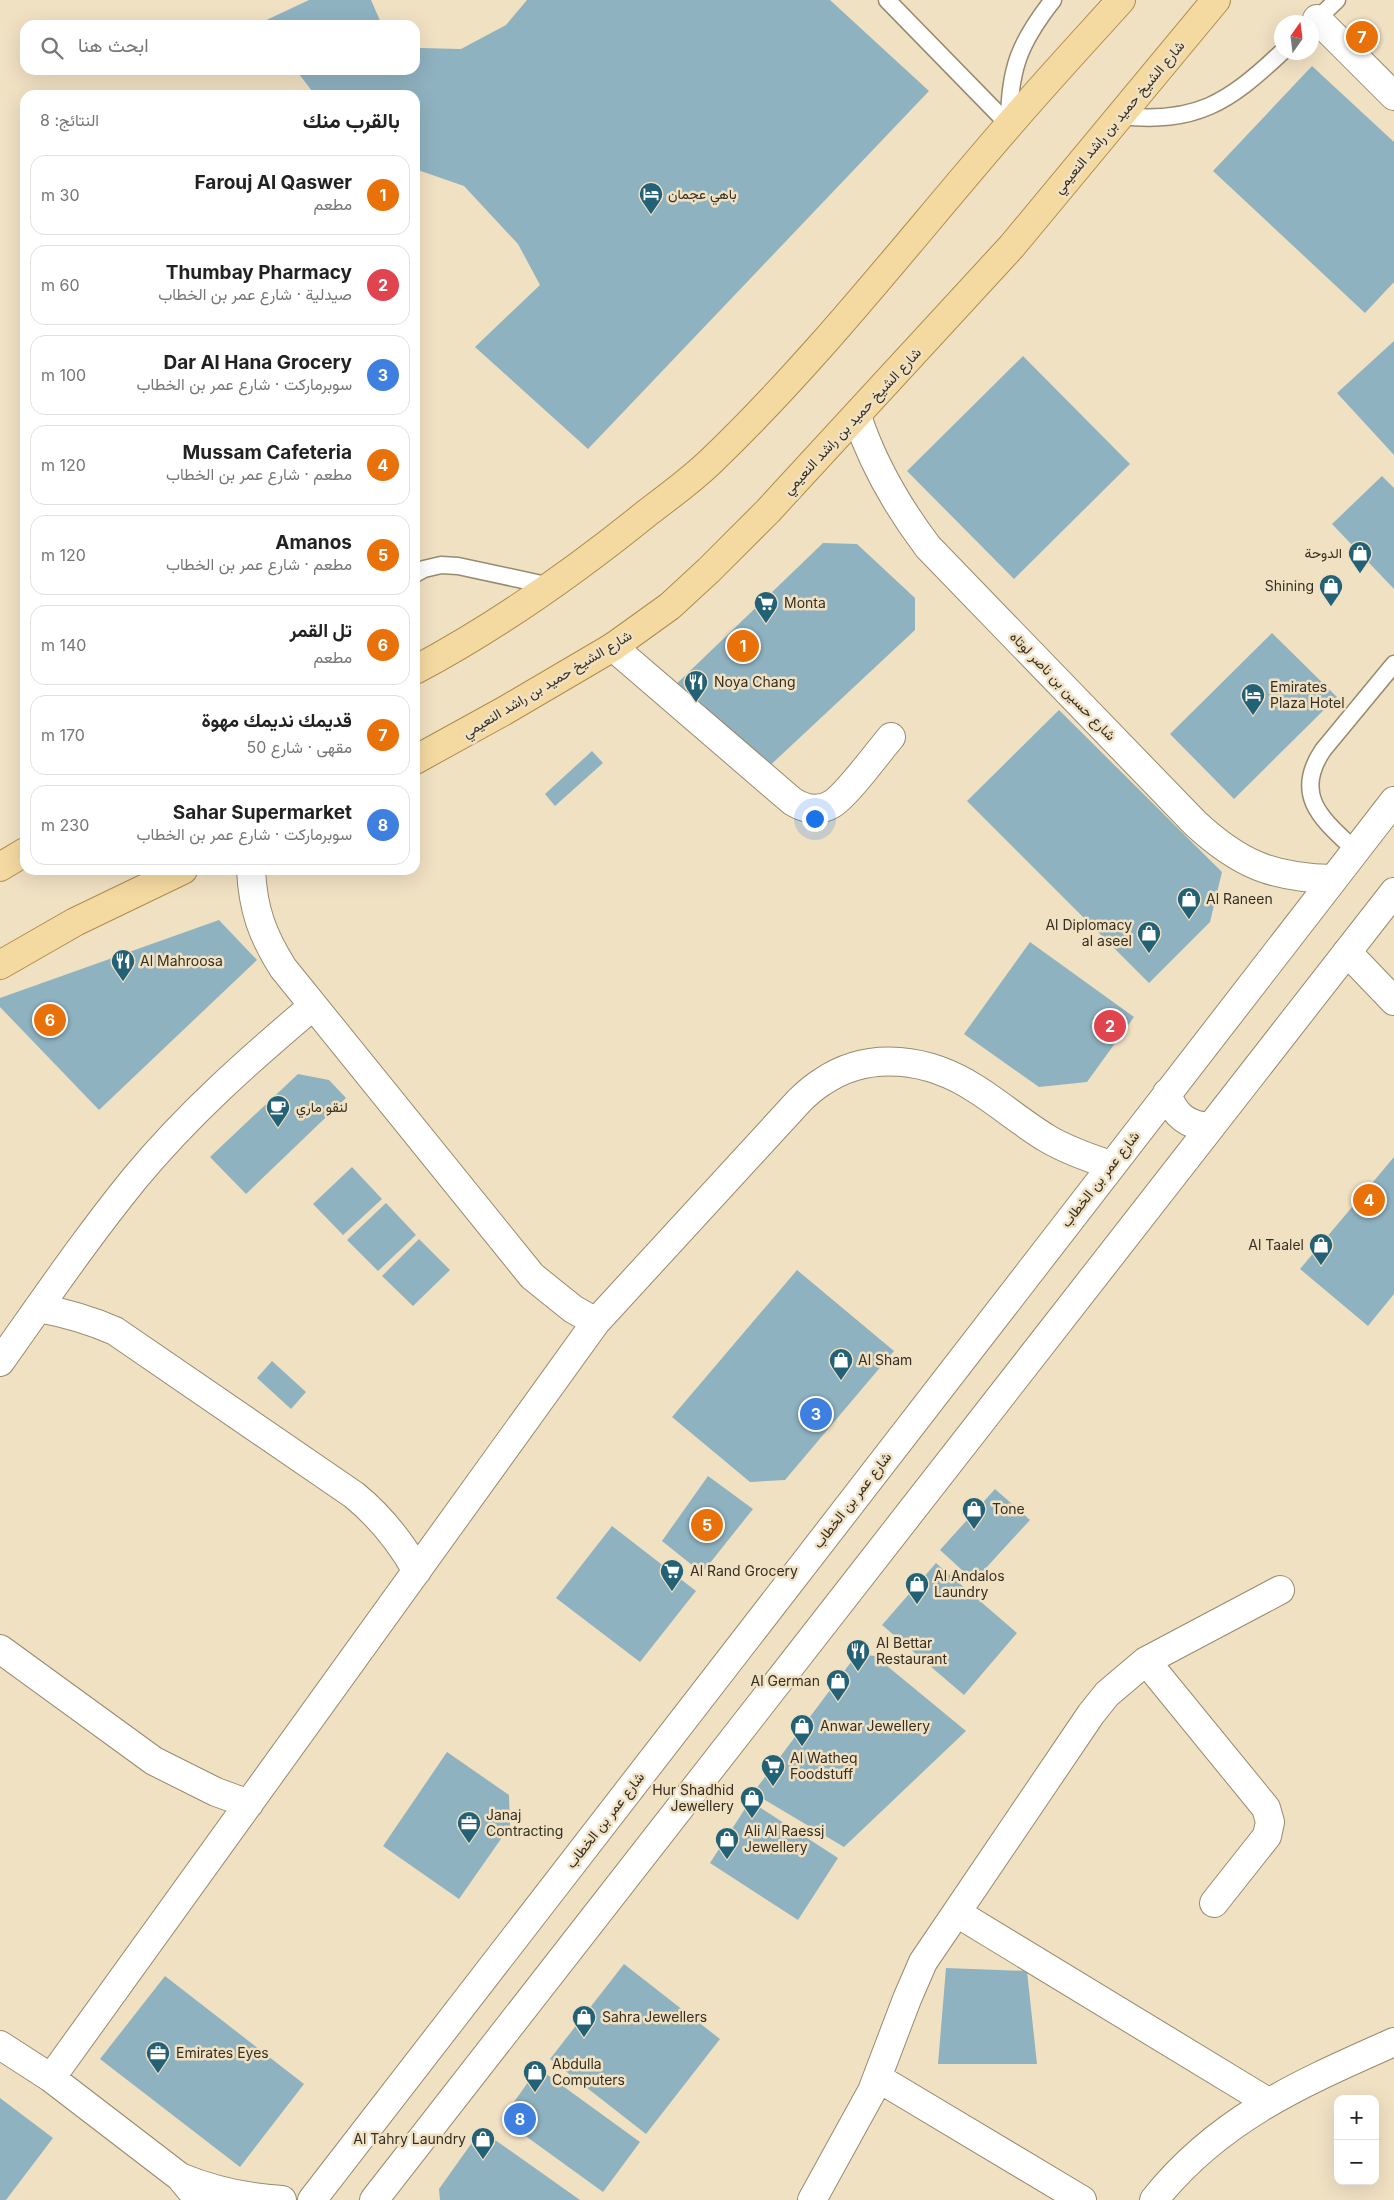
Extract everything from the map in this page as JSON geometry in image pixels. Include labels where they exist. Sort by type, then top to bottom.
[{"type":"main road","points":[[420,667],[467,642],[551,586],[612,541],[707,465],[776,396],[844,322],[1009,124],[1121,0]]},
{"type":"main road","name":"شارع الشيخ حميد بن راشد النعيمي","points":[[420,757],[504,711],[613,647],[670,606],[709,570],[768,511],[857,416],[1012,246],[1216,0]]},
{"type":"main road","points":[[0,867],[20,855]]},
{"type":"main road","points":[[0,965],[75,922],[173,875]]},
{"type":"street","points":[[1319,27],[1394,96]]},
{"type":"street","name":"شارع حسين بن ناصر لوتاه","points":[[857,416],[879,472],[894,498],[928,547],[1195,823],[1218,844],[1244,860],[1272,872],[1302,879],[1333,879]]},
{"type":"street","points":[[613,647],[801,807],[812,809],[833,804],[891,737]]},
{"type":"street","name":"شارع عمر بن الخطاب","points":[[304,2200],[1394,801]]},
{"type":"street","points":[[251,875],[252,892],[258,919],[268,944],[313,1006],[532,1276],[573,1309],[596,1322]]},
{"type":"street","points":[[374,2200],[1394,892]]},
{"type":"street","points":[[1347,952],[1394,1001]]},
{"type":"street","points":[[0,1362],[85,1242],[142,1170],[192,1116],[244,1065],[313,1006]]},
{"type":"street","points":[[51,2078],[596,1322],[799,1101],[824,1081],[853,1067],[885,1061],[917,1063],[948,1072],[976,1088],[1068,1150],[1111,1165]]},
{"type":"street","points":[[1166,1093],[1170,1104],[1177,1114],[1187,1122],[1211,1127]]},
{"type":"street","points":[[38,1308],[73,1315],[115,1331],[354,1495],[373,1510],[389,1528],[417,1571]]},
{"type":"street","points":[[812,2200],[878,2078],[909,1993],[923,1962],[1106,1694],[1125,1676],[1146,1661],[1280,1590]]},
{"type":"street","points":[[0,1649],[154,1761],[216,1792],[249,1804]]},
{"type":"street","points":[[1146,1661],[1266,1808],[1270,1822],[1267,1836],[1214,1903]]},
{"type":"street","points":[[957,1913],[1268,2102]]},
{"type":"street","points":[[1154,2200],[1193,2158],[1229,2128],[1268,2102],[1299,2084],[1394,2042]]},
{"type":"street","points":[[0,2045],[51,2078],[180,2177],[198,2200]]},
{"type":"street","points":[[878,2078],[1082,2200]]},
{"type":"street","points":[[180,2177],[206,2188],[232,2195],[282,2200]]},
{"type":"lane","points":[[887,0],[1009,124]]},
{"type":"lane","points":[[1009,124],[1013,69],[1032,28],[1053,0]]},
{"type":"lane","points":[[1319,17],[1337,0]]},
{"type":"lane","points":[[1120,116],[1148,118],[1175,116],[1201,110],[1226,99],[1249,84],[1274,60]]},
{"type":"lane","points":[[420,571],[441,565],[458,566],[551,586]]},
{"type":"lane","points":[[1356,850],[1326,823],[1316,810],[1310,795],[1310,779],[1314,764],[1323,750],[1394,664]]},
{"type":"building","points":[[309,0],[371,0],[380,20],[266,20]]},
{"type":"building","name":"باهي عجمان","points":[[527,0],[830,0],[929,91],[588,449],[475,347],[540,285],[518,244],[464,186],[420,171],[420,90],[311,90],[300,75],[420,75],[420,48],[461,49],[506,25]]},
{"type":"building","points":[[1312,66],[1394,142],[1394,282],[1365,313],[1213,171]]},
{"type":"building","points":[[1394,341],[1394,455],[1337,393]]},
{"type":"building","points":[[1023,356],[1130,464],[1014,579],[907,471]]},
{"type":"building","points":[[1382,476],[1394,488],[1394,589],[1332,524]]},
{"type":"building","points":[[823,543],[857,544],[915,598],[915,630],[763,772],[668,692]]},
{"type":"building","name":"Emirates Plaza Hotel","points":[[1272,633],[1337,697],[1234,799],[1170,734]]},
{"type":"building","points":[[1059,710],[1222,872],[1210,922],[1149,983],[967,801]]},
{"type":"building","points":[[592,751],[603,763],[555,806],[545,794]]},
{"type":"building","points":[[219,920],[257,960],[99,1110],[0,1007],[0,998]]},
{"type":"building","points":[[1030,942],[1134,1017],[1087,1082],[1039,1087],[964,1034]]},
{"type":"building","name":"لنقو ماري","points":[[298,1074],[329,1080],[346,1098],[246,1194],[210,1157]]},
{"type":"building","points":[[1394,1157],[1394,1294],[1368,1326],[1300,1269]]},
{"type":"building","points":[[352,1167],[382,1199],[343,1235],[313,1204]]},
{"type":"building","points":[[386,1203],[416,1235],[378,1271],[347,1240]]},
{"type":"building","points":[[419,1239],[450,1270],[413,1306],[382,1276]]},
{"type":"building","points":[[797,1270],[894,1351],[785,1480],[750,1482],[672,1417]]},
{"type":"building","points":[[272,1361],[306,1392],[291,1409],[257,1378]]},
{"type":"building","points":[[708,1476],[753,1509],[702,1573],[662,1541]]},
{"type":"building","points":[[995,1489],[1030,1520],[974,1581],[940,1550]]},
{"type":"building","points":[[612,1526],[696,1591],[640,1662],[556,1598]]},
{"type":"building","points":[[936,1563],[1017,1633],[964,1695],[882,1625]]},
{"type":"building","points":[[857,1654],[875,1656],[966,1731],[844,1847],[753,1793]]},
{"type":"building","points":[[447,1752],[509,1795],[510,1826],[459,1899],[383,1846]]},
{"type":"building","points":[[750,1801],[838,1858],[798,1920],[710,1863]]},
{"type":"building","points":[[624,1964],[720,2039],[646,2134],[550,2059]]},
{"type":"building","points":[[946,1968],[1027,1971],[1037,2064],[938,2064]]},
{"type":"building","points":[[165,1976],[304,2084],[240,2167],[100,2059]]},
{"type":"building","points":[[538,2068],[640,2142],[603,2192],[502,2119]]},
{"type":"building","points":[[0,2098],[53,2138],[6,2200],[0,2200]]},
{"type":"building","points":[[481,2130],[580,2200],[440,2200],[439,2189]]},
{"type":"place","name":"قديمك نديمك مهوة","points":[[1362,37]]},
{"type":"place","name":"باهي عجمان","points":[[651,215]]},
{"type":"place","name":"الدوحة","points":[[1360,574]]},
{"type":"place","name":"Shining","points":[[1331,607]]},
{"type":"place","name":"Monta","points":[[766,624]]},
{"type":"place","name":"Farouj Al Qaswer","points":[[743,646]]},
{"type":"place","name":"Noya Chang","points":[[696,703]]},
{"type":"place","name":"Emirates Plaza Hotel","points":[[1253,716]]},
{"type":"place","name":"Al Raneen","points":[[1189,920]]},
{"type":"place","name":"Al Diplomacy al aseel","points":[[1149,954]]},
{"type":"place","name":"Al Mahroosa","points":[[123,982]]},
{"type":"place","name":"تل القمر","points":[[50,1020]]},
{"type":"place","name":"Thumbay Pharmacy","points":[[1110,1026]]},
{"type":"place","name":"لنقو ماري","points":[[278,1128]]},
{"type":"place","name":"Mussam Cafeteria","points":[[1369,1200]]},
{"type":"place","name":"Al Taalel","points":[[1321,1266]]},
{"type":"place","name":"Al Sham","points":[[841,1381]]},
{"type":"place","name":"Dar Al Hana Grocery","points":[[816,1414]]},
{"type":"place","name":"Amanos","points":[[707,1525]]},
{"type":"place","name":"Tone","points":[[974,1530]]},
{"type":"place","name":"Al Rand Grocery","points":[[672,1592]]},
{"type":"place","name":"Al Andalos Laundry","points":[[917,1605]]},
{"type":"place","name":"Al Bettar Restaurant","points":[[858,1672]]},
{"type":"place","name":"Al German","points":[[838,1702]]},
{"type":"place","name":"Anwar Jewellery","points":[[802,1747]]},
{"type":"place","name":"Al Watheq Foodstuff","points":[[773,1787]]},
{"type":"place","name":"Hur Shadhid Jewellery","points":[[752,1819]]},
{"type":"place","name":"Janaj Contracting","points":[[469,1844]]},
{"type":"place","name":"Ali Al Raessj Jewellery","points":[[727,1860]]},
{"type":"place","name":"Sahra Jewellers","points":[[584,2038]]},
{"type":"place","name":"Emirates Eyes","points":[[158,2074]]},
{"type":"place","name":"Abdulla Computers","points":[[535,2093]]},
{"type":"place","name":"Sahar Supermarket","points":[[520,2119]]},
{"type":"place","name":"Al Tahry Laundry","points":[[483,2160]]}]
